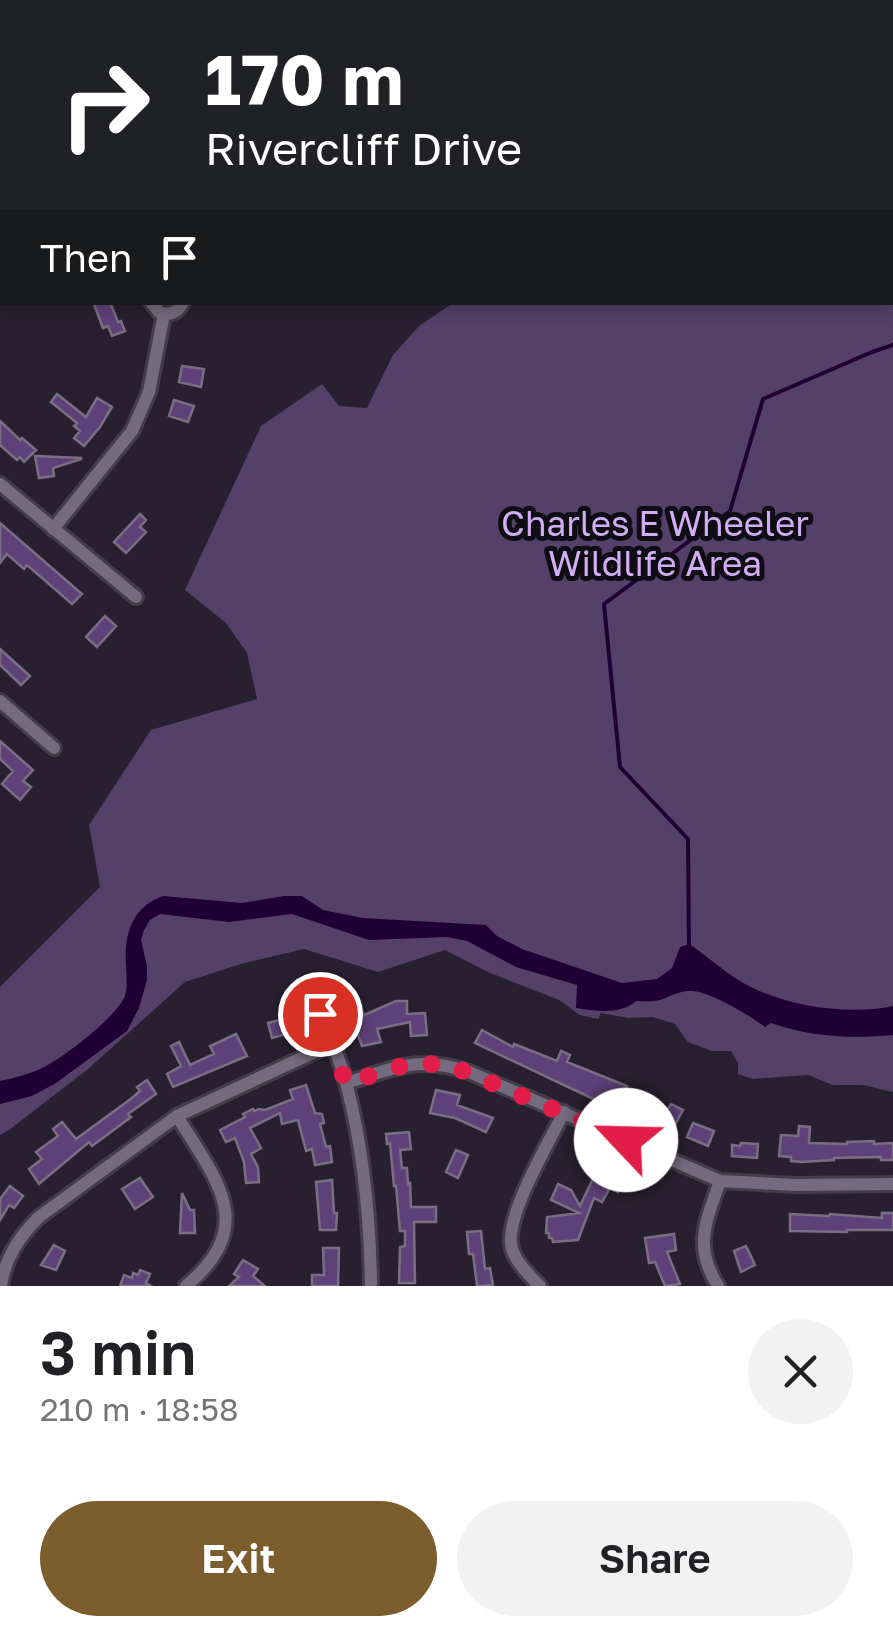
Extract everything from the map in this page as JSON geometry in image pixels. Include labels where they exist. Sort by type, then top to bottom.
[{"type":"street","points":[[152,305],[164,314],[175,313],[181,305]]},
{"type":"street","points":[[53,530],[137,421],[149,392],[164,314]]},
{"type":"street","points":[[0,484],[136,597]]},
{"type":"street","points":[[0,702],[54,748]]},
{"type":"street","points":[[320,1014],[346,1083],[362,1157],[371,1286]]},
{"type":"street","points":[[1,1286],[12,1250],[22,1233],[176,1116],[332,1044]]},
{"type":"street","points":[[346,1083],[408,1064],[447,1064],[720,1181],[893,1184]]},
{"type":"street","points":[[540,1286],[517,1259],[510,1233],[517,1209],[564,1112]]},
{"type":"street","points":[[176,1116],[215,1179],[225,1204],[220,1248],[186,1286]]},
{"type":"street","points":[[718,1286],[702,1242],[720,1181]]},
{"type":"green space","name":"Charles E Wheeler Wildlife Area","points":[[450,305],[893,305],[893,1092],[863,1085],[833,1085],[808,1075],[753,1079],[738,1074],[738,1063],[731,1051],[712,1051],[688,1042],[675,1024],[653,1017],[601,1013],[598,1019],[580,1015],[559,1000],[445,950],[378,972],[304,949],[185,982],[88,1069],[0,1135],[0,987],[100,887],[89,825],[151,730],[257,699],[247,653],[226,623],[185,590],[261,426],[322,384],[339,406],[367,408],[393,355],[419,326]]},
{"type":"shaded area","points":[[163,896],[242,903],[302,896],[323,910],[363,918],[486,925],[497,936],[522,949],[622,983],[657,979],[672,968],[680,947],[689,944],[756,990],[794,1003],[855,1010],[893,1006],[893,1035],[832,1036],[771,1023],[765,1027],[719,999],[692,991],[657,1001],[636,1001],[615,1010],[576,1008],[577,985],[516,967],[467,941],[447,937],[369,940],[292,914],[229,922],[160,914],[150,920],[141,940],[147,980],[127,1031],[56,1083],[32,1096],[0,1104],[0,1081],[53,1062],[120,1005],[126,992],[127,943],[132,923],[144,907]]},
{"type":"building","points":[[94,305],[111,305],[125,331],[112,336],[108,326],[103,328]]},
{"type":"building","points":[[182,366],[204,369],[201,387],[179,382]]},
{"type":"building","points":[[57,394],[86,417],[97,398],[112,407],[84,446],[74,438],[80,431],[74,426],[77,423],[51,402]]},
{"type":"building","points":[[174,400],[194,406],[188,422],[169,416]]},
{"type":"building","points":[[0,421],[36,450],[24,462],[0,445]]},
{"type":"building","points":[[35,456],[81,459],[53,468],[54,476],[39,478]]},
{"type":"building","points":[[140,514],[146,520],[140,527],[146,532],[126,553],[114,542]]},
{"type":"building","points":[[0,523],[82,594],[72,604],[27,565],[24,569],[7,554],[0,563]]},
{"type":"building","points":[[105,616],[116,626],[97,647],[86,637]]},
{"type":"building","points":[[0,649],[30,676],[21,685],[0,665]]},
{"type":"building","points":[[0,741],[33,770],[23,781],[31,787],[20,800],[2,784],[13,771],[0,759]]},
{"type":"building","points":[[358,1001],[364,1015],[396,1001],[407,1001],[407,1014],[425,1013],[427,1035],[411,1036],[410,1022],[377,1029],[381,1042],[362,1046],[344,1007]]},
{"type":"building","points":[[290,1020],[294,1032],[272,1038],[268,1023]]},
{"type":"building","points":[[482,1030],[513,1047],[514,1044],[557,1061],[561,1051],[570,1055],[567,1062],[627,1086],[626,1089],[650,1100],[665,1113],[671,1104],[683,1110],[671,1132],[642,1116],[640,1121],[475,1043]]},
{"type":"building","points":[[236,1034],[247,1056],[173,1087],[167,1074],[181,1066],[171,1046],[179,1042],[190,1065],[214,1054],[210,1046]]},
{"type":"building","points":[[147,1080],[156,1094],[39,1184],[29,1169],[42,1159],[36,1152],[58,1136],[53,1129],[62,1122],[76,1139],[132,1098],[140,1091],[137,1087]]},
{"type":"building","points":[[306,1085],[315,1113],[322,1114],[324,1123],[320,1124],[332,1162],[315,1165],[312,1149],[306,1151],[298,1120],[282,1124],[280,1113],[250,1128],[261,1148],[251,1154],[258,1167],[259,1182],[246,1183],[244,1162],[235,1138],[226,1142],[220,1130],[253,1109],[265,1110],[293,1099],[290,1090]]},
{"type":"building","points":[[436,1090],[460,1095],[457,1105],[493,1118],[486,1132],[455,1118],[430,1113]]},
{"type":"building","points":[[693,1123],[714,1131],[708,1146],[687,1137]]},
{"type":"building","points":[[799,1126],[810,1127],[809,1143],[893,1143],[893,1160],[834,1158],[801,1162],[779,1156],[781,1135],[798,1136]]},
{"type":"building","points":[[409,1132],[411,1149],[400,1150],[402,1168],[407,1168],[410,1183],[411,1207],[436,1207],[436,1222],[414,1222],[415,1283],[399,1283],[400,1247],[405,1246],[405,1231],[400,1231],[386,1134]]},
{"type":"building","points":[[758,1144],[757,1158],[732,1156],[732,1145]]},
{"type":"building","points":[[456,1150],[468,1155],[458,1178],[446,1172]]},
{"type":"building","points":[[619,1169],[633,1175],[626,1189],[620,1186],[618,1192],[610,1188],[602,1202],[594,1198],[578,1240],[553,1242],[546,1233],[547,1217],[579,1213],[551,1200],[558,1184],[571,1190],[580,1206],[597,1170],[614,1180]]},
{"type":"building","points":[[140,1178],[153,1197],[135,1209],[122,1189]]},
{"type":"building","points":[[332,1180],[336,1230],[320,1230],[316,1182]]},
{"type":"building","points":[[10,1186],[23,1196],[14,1208],[9,1205],[0,1220],[0,1199]]},
{"type":"building","points":[[182,1193],[190,1210],[194,1210],[195,1233],[180,1233]]},
{"type":"building","points":[[882,1213],[893,1213],[893,1230],[790,1231],[790,1214],[882,1218]]},
{"type":"building","points":[[481,1231],[485,1269],[490,1268],[493,1285],[477,1286],[473,1254],[469,1254],[467,1232]]},
{"type":"building","points":[[674,1234],[676,1250],[667,1252],[680,1284],[665,1286],[655,1262],[649,1263],[645,1238]]},
{"type":"building","points":[[54,1245],[65,1251],[56,1270],[41,1265]]},
{"type":"building","points":[[746,1246],[755,1265],[741,1272],[734,1251]]},
{"type":"building","points":[[323,1248],[339,1248],[338,1286],[312,1286],[312,1275],[324,1275]]},
{"type":"building","points":[[243,1260],[258,1269],[253,1276],[265,1286],[229,1286],[239,1277],[234,1274]]},
{"type":"building","points":[[140,1270],[150,1274],[146,1283],[151,1286],[120,1286],[124,1275],[132,1278]]},
{"type":"waterway","points":[[689,947],[688,839],[620,767],[604,604],[730,511],[763,399],[893,345]]},
{"type":"route","points":[[320,1014],[346,1083],[408,1064],[447,1064],[626,1140]]}]
